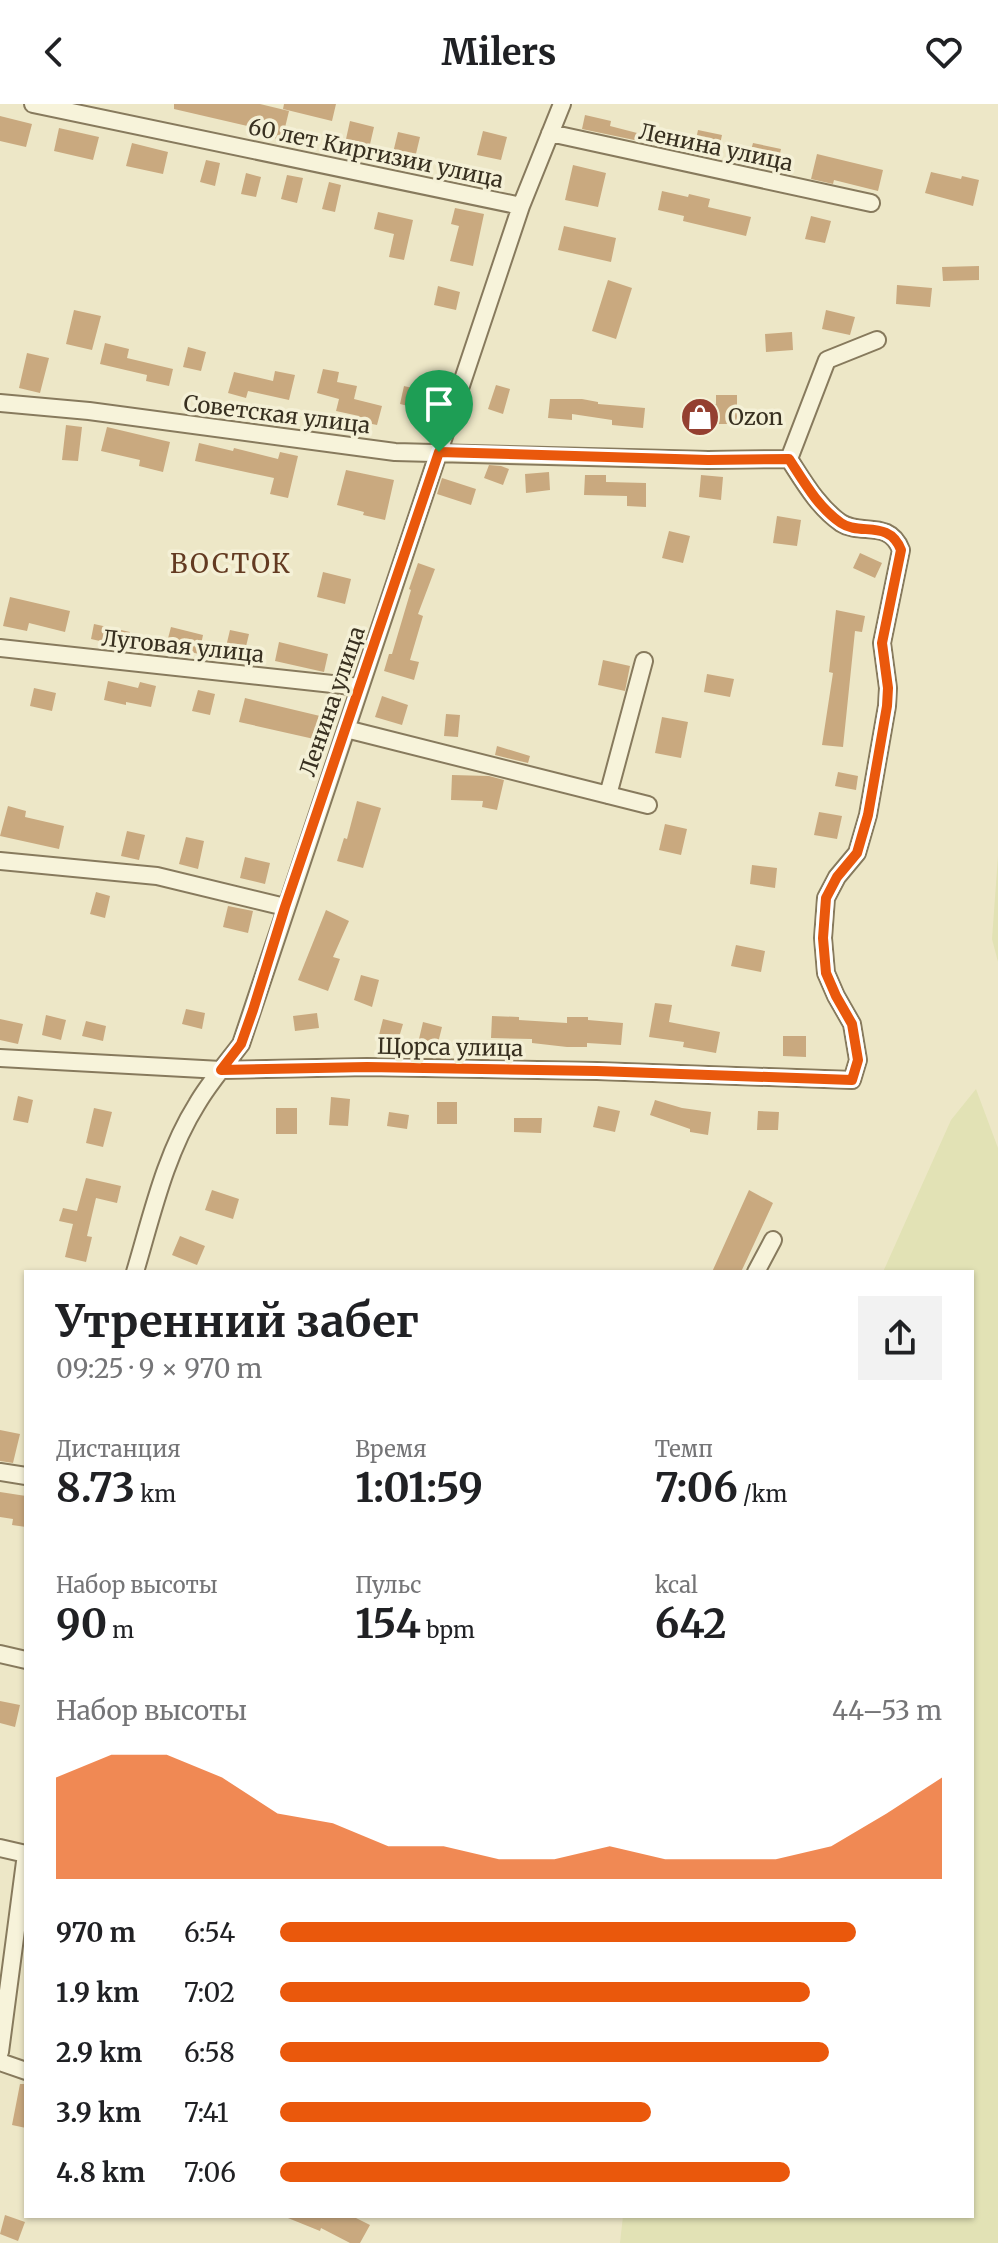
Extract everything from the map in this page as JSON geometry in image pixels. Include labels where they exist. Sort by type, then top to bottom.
[{"type":"street","name":"60 лет Киргизии улица","points":[[33,104],[521,206]]},
{"type":"street","name":"Ленина улица","points":[[136,1270],[168,1162],[197,1103],[241,1044],[521,206],[562,104]]},
{"type":"street","name":"Ленина улица","points":[[550,133],[871,203]]},
{"type":"street","points":[[789,459],[827,360],[877,340]]},
{"type":"street","name":"Советская улица","points":[[0,403],[89,411],[395,452],[708,460],[789,459]]},
{"type":"street","name":"Щорса улица","points":[[0,1058],[221,1070],[382,1067],[597,1071],[851,1081],[858,1060],[852,1024],[826,973],[823,938],[826,898],[837,877],[857,853],[868,815],[887,706],[888,688],[882,643],[901,550],[898,542],[876,529],[844,525],[820,505],[789,459]]},
{"type":"street","name":"Луговая улица","points":[[0,648],[360,687]]},
{"type":"street","points":[[608,795],[644,661]]},
{"type":"street","points":[[346,729],[648,805]]},
{"type":"street","points":[[0,861],[157,876],[285,907]]},
{"type":"street","points":[[757,1270],[773,1240]]},
{"type":"street","points":[[0,1472],[24,1476]]},
{"type":"street","points":[[0,1654],[24,1660]]},
{"type":"street","points":[[0,1848],[24,1854]]},
{"type":"street","points":[[0,2052],[6,1953],[24,1864]]},
{"type":"street","points":[[0,2062],[24,2070]]},
{"type":"green space","points":[[998,856],[998,962],[992,939]]},
{"type":"green space","points":[[976,1089],[998,1148],[998,2243],[620,2243],[623,2218],[974,2218],[974,1270],[884,1270],[951,1120]]},
{"type":"building","points":[[174,104],[260,104],[289,111],[282,140],[259,134],[260,129],[174,109]]},
{"type":"building","points":[[284,104],[336,104],[332,121],[283,109]]},
{"type":"building","points":[[585,115],[611,121],[610,126],[641,134],[639,141],[582,129]]},
{"type":"building","points":[[0,116],[32,124],[26,147],[0,141]]},
{"type":"building","points":[[350,121],[374,127],[368,153],[344,148]]},
{"type":"building","points":[[59,128],[99,137],[93,160],[54,151]]},
{"type":"building","points":[[698,130],[722,135],[717,158],[693,153]]},
{"type":"building","points":[[483,131],[507,137],[501,160],[477,155]]},
{"type":"building","points":[[398,132],[420,137],[414,162],[392,157]]},
{"type":"building","points":[[132,143],[168,152],[163,174],[126,166]]},
{"type":"building","points":[[753,143],[781,149],[776,171],[747,165]]},
{"type":"building","points":[[817,154],[883,170],[878,191],[834,180],[833,184],[811,179]]},
{"type":"building","points":[[206,160],[220,163],[215,186],[200,182]]},
{"type":"building","points":[[573,165],[606,173],[598,207],[565,200]]},
{"type":"building","points":[[931,172],[979,180],[973,206],[925,193]]},
{"type":"building","points":[[246,173],[261,177],[256,197],[241,194]]},
{"type":"building","points":[[287,175],[303,178],[297,203],[281,199]]},
{"type":"building","points":[[329,182],[341,185],[335,212],[322,209]]},
{"type":"building","points":[[662,191],[710,199],[708,207],[751,217],[746,236],[683,221],[684,216],[658,210]]},
{"type":"building","points":[[455,208],[484,214],[473,266],[450,261],[459,226],[451,224]]},
{"type":"building","points":[[378,212],[413,220],[404,260],[389,257],[394,234],[374,229]]},
{"type":"building","points":[[811,216],[831,221],[825,243],[805,239]]},
{"type":"building","points":[[564,226],[616,238],[611,262],[558,250]]},
{"type":"building","points":[[979,266],[979,280],[943,281],[942,267]]},
{"type":"building","points":[[608,280],[632,288],[616,339],[592,331]]},
{"type":"building","points":[[897,285],[932,288],[930,307],[896,304]]},
{"type":"building","points":[[438,286],[460,292],[456,310],[434,305]]},
{"type":"building","points":[[74,310],[101,316],[92,350],[66,344]]},
{"type":"building","points":[[826,310],[855,317],[850,335],[822,329]]},
{"type":"building","points":[[792,332],[793,350],[766,352],[765,334]]},
{"type":"building","points":[[105,343],[129,349],[127,358],[173,369],[169,386],[146,381],[147,375],[100,364]]},
{"type":"building","points":[[188,347],[206,352],[201,371],[183,367]]},
{"type":"building","points":[[27,353],[49,358],[40,393],[19,388]]},
{"type":"building","points":[[323,369],[339,372],[337,382],[357,386],[354,399],[382,406],[377,425],[358,421],[359,416],[336,411],[339,399],[317,393]]},
{"type":"building","points":[[275,371],[295,375],[289,400],[248,391],[246,398],[228,393],[234,372],[273,381]]},
{"type":"building","points":[[496,385],[510,389],[503,414],[488,409]]},
{"type":"building","points":[[404,386],[429,392],[425,410],[400,404]]},
{"type":"building","points":[[716,395],[737,395],[737,424],[705,424],[705,431],[690,430],[691,403],[716,404]]},
{"type":"building","points":[[550,399],[582,399],[598,404],[645,408],[643,428],[612,425],[612,420],[572,414],[572,420],[548,418]]},
{"type":"building","points":[[66,425],[82,427],[78,461],[62,460]]},
{"type":"building","points":[[107,427],[170,442],[163,472],[139,466],[140,460],[101,451]]},
{"type":"building","points":[[199,443],[278,459],[280,452],[298,456],[288,498],[270,494],[274,478],[195,461]]},
{"type":"building","points":[[489,465],[509,469],[503,485],[484,478]]},
{"type":"building","points":[[346,470],[394,480],[385,520],[337,505]]},
{"type":"building","points":[[549,472],[550,490],[526,493],[525,474]]},
{"type":"building","points":[[585,475],[606,475],[606,482],[646,483],[646,507],[627,506],[627,496],[584,495]]},
{"type":"building","points":[[701,475],[723,477],[721,500],[699,497]]},
{"type":"building","points":[[442,478],[476,489],[471,505],[437,494]]},
{"type":"building","points":[[777,516],[801,520],[797,546],[773,543]]},
{"type":"building","points":[[669,531],[690,536],[683,563],[662,558]]},
{"type":"building","points":[[860,553],[882,563],[875,578],[853,568]]},
{"type":"building","points":[[418,563],[435,569],[418,614],[423,616],[410,660],[419,662],[414,680],[384,671],[389,654],[392,654]]},
{"type":"building","points":[[323,572],[351,579],[345,604],[317,597]]},
{"type":"building","points":[[10,597],[70,611],[65,632],[29,623],[27,631],[3,626]]},
{"type":"building","points":[[836,610],[865,616],[862,632],[855,631],[843,747],[822,745],[833,673],[829,672]]},
{"type":"building","points":[[94,624],[130,632],[126,647],[91,639]]},
{"type":"building","points":[[171,627],[203,635],[199,654],[166,646]]},
{"type":"building","points":[[230,630],[249,634],[243,659],[224,655]]},
{"type":"building","points":[[279,642],[328,654],[324,672],[275,661]]},
{"type":"building","points":[[603,660],[630,666],[625,691],[598,685]]},
{"type":"building","points":[[707,674],[734,679],[730,697],[704,692]]},
{"type":"building","points":[[108,681],[138,688],[140,682],[156,686],[151,707],[104,700]]},
{"type":"building","points":[[34,688],[56,693],[52,711],[30,706]]},
{"type":"building","points":[[198,690],[215,694],[210,715],[192,711]]},
{"type":"building","points":[[382,696],[408,705],[402,725],[375,717]]},
{"type":"building","points":[[245,698],[320,716],[314,739],[239,722]]},
{"type":"building","points":[[446,714],[460,715],[458,737],[444,736]]},
{"type":"building","points":[[662,717],[688,722],[681,758],[655,753]]},
{"type":"building","points":[[497,746],[530,756],[528,763],[495,755]]},
{"type":"building","points":[[838,772],[858,776],[856,790],[835,786]]},
{"type":"building","points":[[452,775],[489,776],[504,780],[497,810],[482,807],[483,801],[451,800]]},
{"type":"building","points":[[357,801],[381,808],[363,868],[337,861],[344,838],[347,839]]},
{"type":"building","points":[[8,806],[26,811],[25,817],[64,826],[59,849],[0,836]]},
{"type":"building","points":[[819,812],[842,816],[837,839],[814,835]]},
{"type":"building","points":[[665,824],[687,829],[681,855],[659,850]]},
{"type":"building","points":[[127,831],[145,835],[139,860],[121,856]]},
{"type":"building","points":[[186,837],[204,841],[198,869],[179,864]]},
{"type":"building","points":[[245,857],[270,863],[265,884],[240,878]]},
{"type":"building","points":[[752,865],[777,868],[775,888],[750,884]]},
{"type":"building","points":[[96,892],[110,896],[105,918],[90,914]]},
{"type":"building","points":[[228,906],[253,911],[248,933],[223,927]]},
{"type":"building","points":[[326,910],[349,921],[333,957],[340,959],[328,991],[298,980]]},
{"type":"building","points":[[736,945],[765,951],[761,972],[731,966]]},
{"type":"building","points":[[361,975],[379,980],[372,1007],[354,1000]]},
{"type":"building","points":[[655,1003],[672,1005],[669,1022],[720,1032],[716,1053],[683,1047],[684,1042],[649,1037]]},
{"type":"building","points":[[186,1009],[205,1013],[202,1029],[182,1024]]},
{"type":"building","points":[[317,1013],[319,1028],[295,1031],[293,1016]]},
{"type":"building","points":[[46,1015],[66,1020],[61,1040],[42,1035]]},
{"type":"building","points":[[492,1016],[567,1023],[567,1017],[588,1017],[588,1020],[623,1023],[621,1045],[587,1043],[587,1047],[567,1047],[532,1043],[532,1039],[491,1038]]},
{"type":"building","points":[[0,1019],[23,1024],[18,1044],[0,1040]]},
{"type":"building","points":[[383,1019],[403,1024],[397,1044],[378,1039]]},
{"type":"building","points":[[86,1021],[106,1026],[103,1041],[82,1036]]},
{"type":"building","points":[[423,1022],[442,1027],[438,1043],[419,1039]]},
{"type":"building","points":[[783,1036],[806,1036],[806,1057],[783,1056]]},
{"type":"building","points":[[18,1096],[33,1100],[28,1123],[13,1120]]},
{"type":"building","points":[[331,1097],[350,1099],[348,1126],[329,1125]]},
{"type":"building","points":[[655,1100],[711,1112],[708,1135],[690,1132],[690,1129],[650,1115]]},
{"type":"building","points":[[437,1102],[457,1102],[457,1124],[437,1124]]},
{"type":"building","points":[[598,1106],[620,1111],[615,1132],[593,1127]]},
{"type":"building","points":[[94,1108],[112,1112],[103,1147],[86,1143]]},
{"type":"building","points":[[276,1108],[297,1108],[297,1134],[276,1134]]},
{"type":"building","points":[[758,1111],[779,1112],[778,1130],[757,1130]]},
{"type":"building","points":[[389,1112],[409,1115],[407,1129],[387,1126]]},
{"type":"building","points":[[514,1118],[542,1118],[541,1133],[514,1132]]},
{"type":"building","points":[[86,1178],[121,1186],[117,1203],[96,1198],[87,1236],[92,1237],[86,1262],[65,1257],[73,1224],[59,1221],[63,1208],[77,1211]]},
{"type":"building","points":[[212,1190],[239,1199],[233,1219],[205,1210]]},
{"type":"building","points":[[749,1190],[773,1203],[742,1270],[713,1270]]},
{"type":"building","points":[[180,1236],[205,1246],[197,1265],[172,1255]]},
{"type":"building","points":[[0,1430],[20,1434],[13,1463],[0,1461]]},
{"type":"building","points":[[0,1492],[24,1496],[24,1527],[12,1525],[13,1519],[0,1517]]},
{"type":"building","points":[[0,1701],[20,1705],[15,1727],[0,1723]]},
{"type":"building","points":[[20,2084],[24,2084],[24,2128],[12,2125]]},
{"type":"building","points":[[5,2215],[25,2222],[18,2241],[0,2234]]},
{"type":"building","points":[[288,2218],[356,2218],[370,2225],[360,2243],[350,2243],[321,2228],[320,2231]]},
{"type":"place","name":"Ozon","points":[[700,417]]},
{"type":"district","name":"ВОСТОК","points":[[231,564]]},
{"type":"route","points":[[439,452],[708,460],[789,459],[820,505],[844,525],[876,529],[898,542],[901,550],[882,643],[888,688],[887,706],[868,815],[857,853],[837,877],[826,898],[823,938],[826,973],[852,1024],[858,1060],[851,1081],[597,1071],[367,1067],[221,1070],[241,1044],[253,1010],[439,452]]}]
